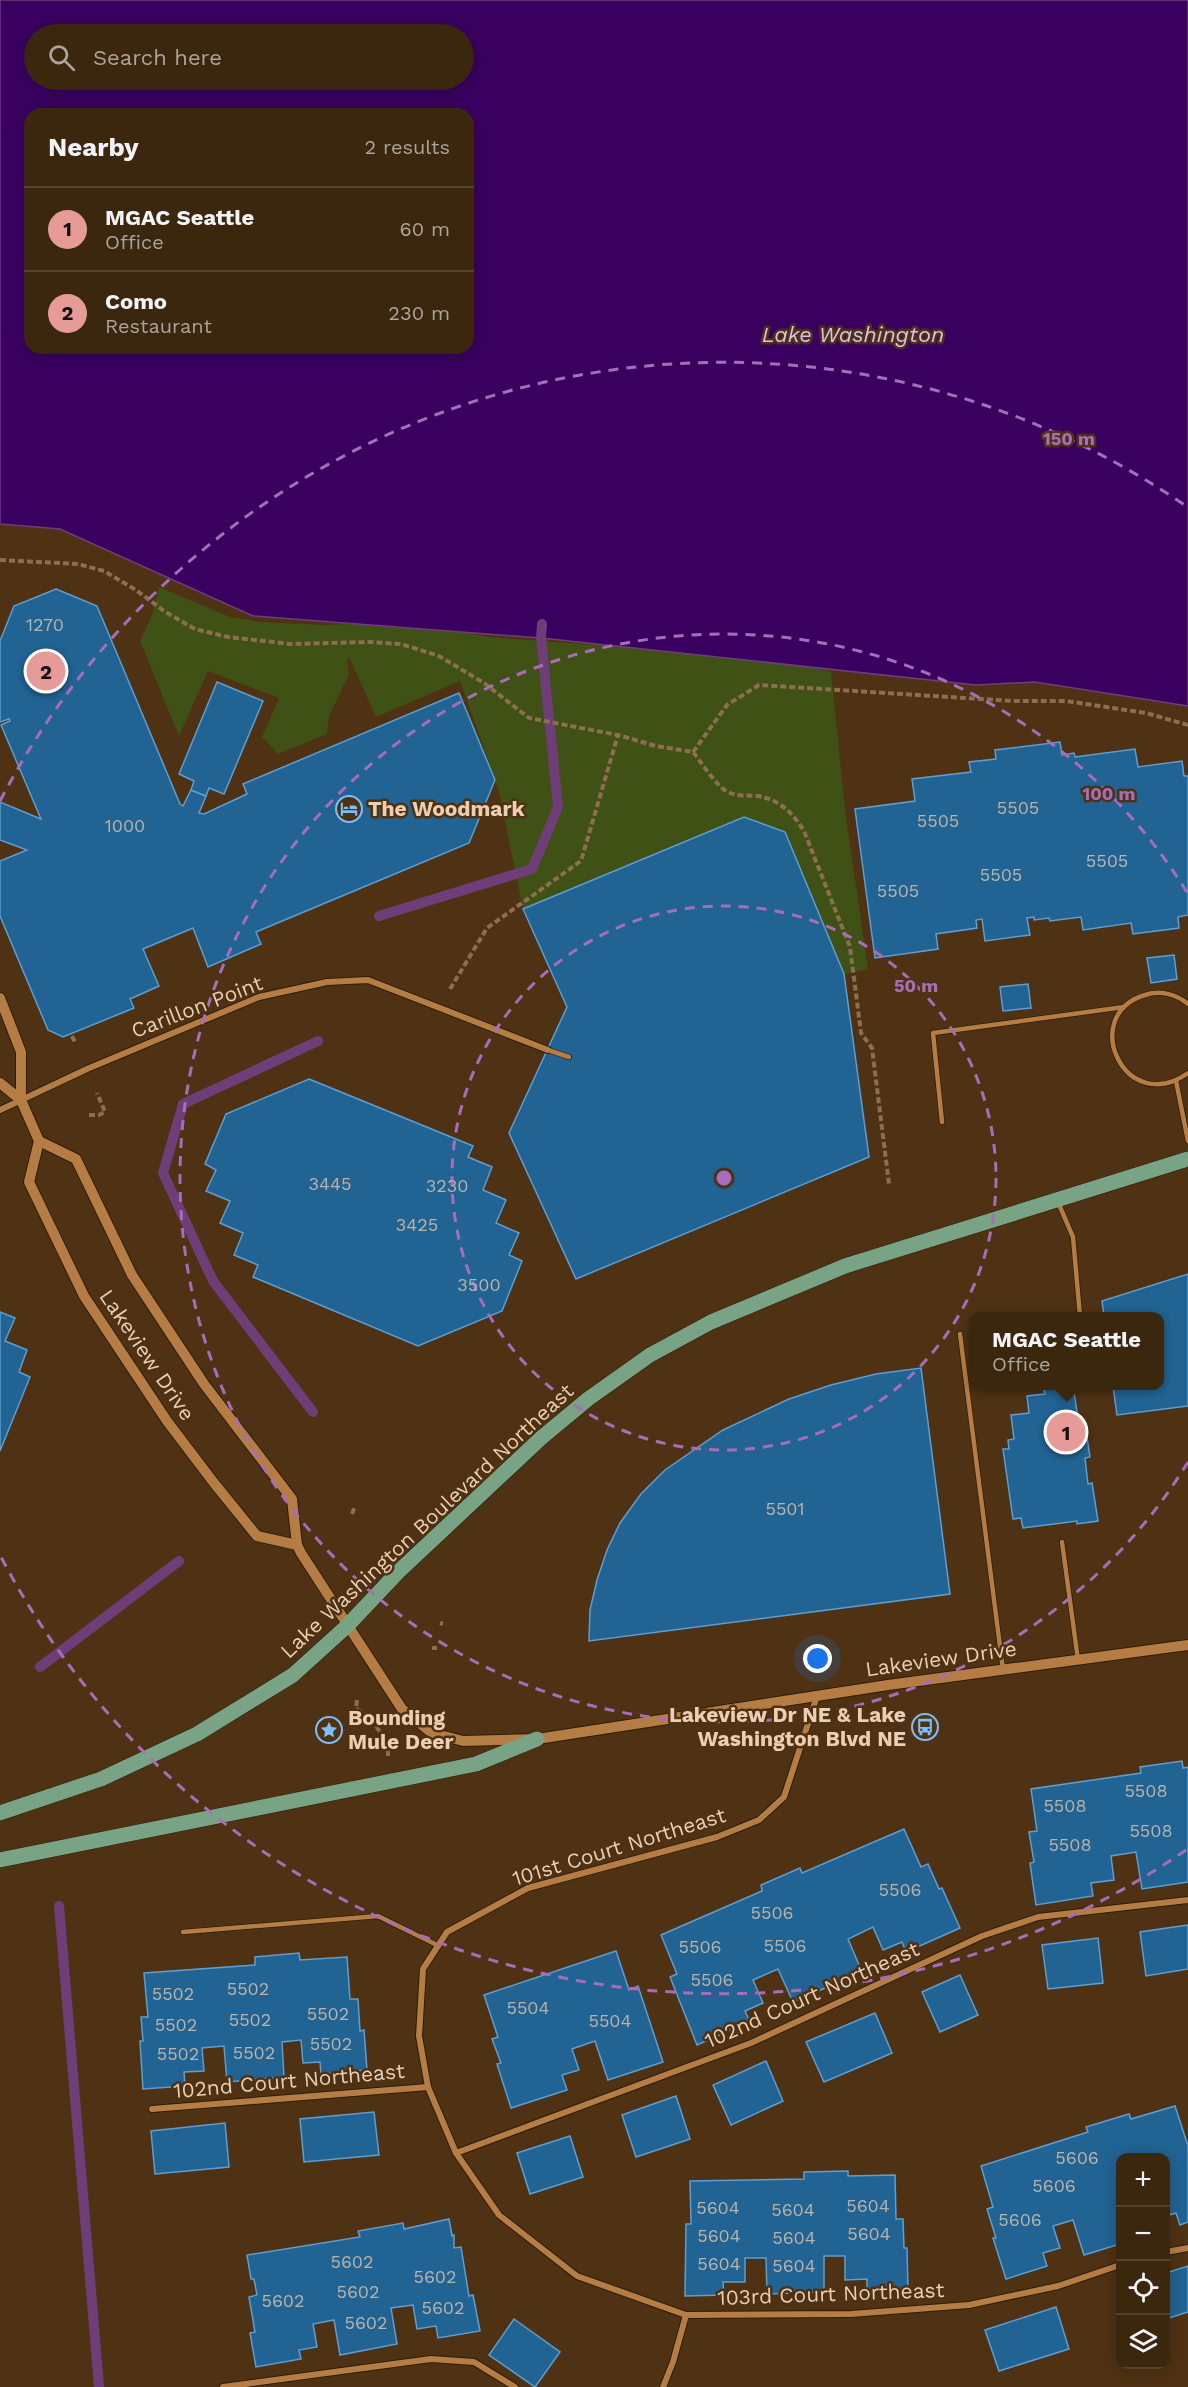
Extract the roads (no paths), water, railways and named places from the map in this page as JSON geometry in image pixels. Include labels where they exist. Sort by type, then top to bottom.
[{"type":"main road","name":"Lake Washington Boulevard Northeast","points":[[0,1813],[101,1779],[197,1734],[293,1675],[347,1626],[398,1572],[541,1438],[650,1354],[711,1322],[845,1266],[1188,1159]]},
{"type":"main road","points":[[0,1860],[476,1764],[537,1739]]},
{"type":"street","name":"Carillon Point","points":[[0,1110],[87,1069],[259,998],[327,982],[368,980],[548,1050]]},
{"type":"street","points":[[0,998],[21,1052],[21,1100],[39,1141]]},
{"type":"street","points":[[0,1083],[21,1100]]},
{"type":"street","name":"Lakeview Drive","points":[[297,1545],[257,1536],[179,1437],[84,1296],[29,1182],[39,1141],[76,1159],[132,1275],[204,1384],[292,1499],[297,1545],[347,1626],[402,1709],[432,1733],[463,1741],[537,1739],[817,1696],[1188,1645]]},
{"type":"street","name":"101st Court Northeast","points":[[686,2315],[577,2276],[499,2215],[456,2153],[428,2087],[419,2036],[423,1969],[447,1932],[528,1888],[717,1837],[759,1820],[784,1797],[817,1696]]},
{"type":"street","name":"102nd Court Northeast","points":[[456,2153],[751,2043],[982,1936],[1027,1920],[1188,1900]]},
{"type":"street","name":"102nd Court Northeast","points":[[152,2109],[428,2087]]},
{"type":"street","points":[[1170,2251],[1188,2248]]},
{"type":"street","name":"103rd Court Northeast","points":[[686,2315],[851,2314],[969,2305],[1058,2286],[1116,2266]]},
{"type":"street","points":[[663,2387],[673,2362],[686,2315]]},
{"type":"street","points":[[223,2386],[431,2360],[474,2362],[515,2387]]},
{"type":"lane","points":[[1188,1005],[1167,993],[1151,993],[1137,997],[1124,1007],[1115,1020],[1112,1035],[1113,1050],[1120,1065],[1131,1076],[1145,1083],[1161,1084],[1176,1081],[1188,1072]]},
{"type":"lane","points":[[942,1122],[933,1033],[1124,1007]]},
{"type":"lane","points":[[548,1050],[569,1057]]},
{"type":"lane","points":[[1176,1081],[1188,1141]]},
{"type":"lane","points":[[1056,1200],[1073,1237],[1080,1312]]},
{"type":"lane","points":[[960,1334],[1003,1670]]},
{"type":"lane","points":[[1062,1542],[1078,1660]]},
{"type":"lane","points":[[183,1932],[378,1917],[438,1946]]},
{"type":"water","name":"Lake Washington","points":[[0,0],[1188,0],[1188,706],[1035,682],[976,685],[541,638],[253,616],[60,529],[0,524]]},
{"type":"waterway","points":[[379,916],[532,869],[558,807],[541,638],[542,624]]},
{"type":"waterway","points":[[313,1412],[213,1281],[163,1173],[183,1104],[318,1041]]},
{"type":"waterway","points":[[40,1667],[179,1561]]},
{"type":"waterway","points":[[59,1906],[99,2387]]},
{"type":"place","name":"Como","points":[[46,671]]},
{"type":"place","name":"The Woodmark","points":[[349,809]]},
{"type":"place","name":"MGAC Seattle","points":[[1066,1432]]},
{"type":"place","name":"Lakeview Dr NE & Lake Washington Blvd NE","points":[[925,1727]]},
{"type":"place","name":"Bounding Mule Deer","points":[[329,1730]]}]
